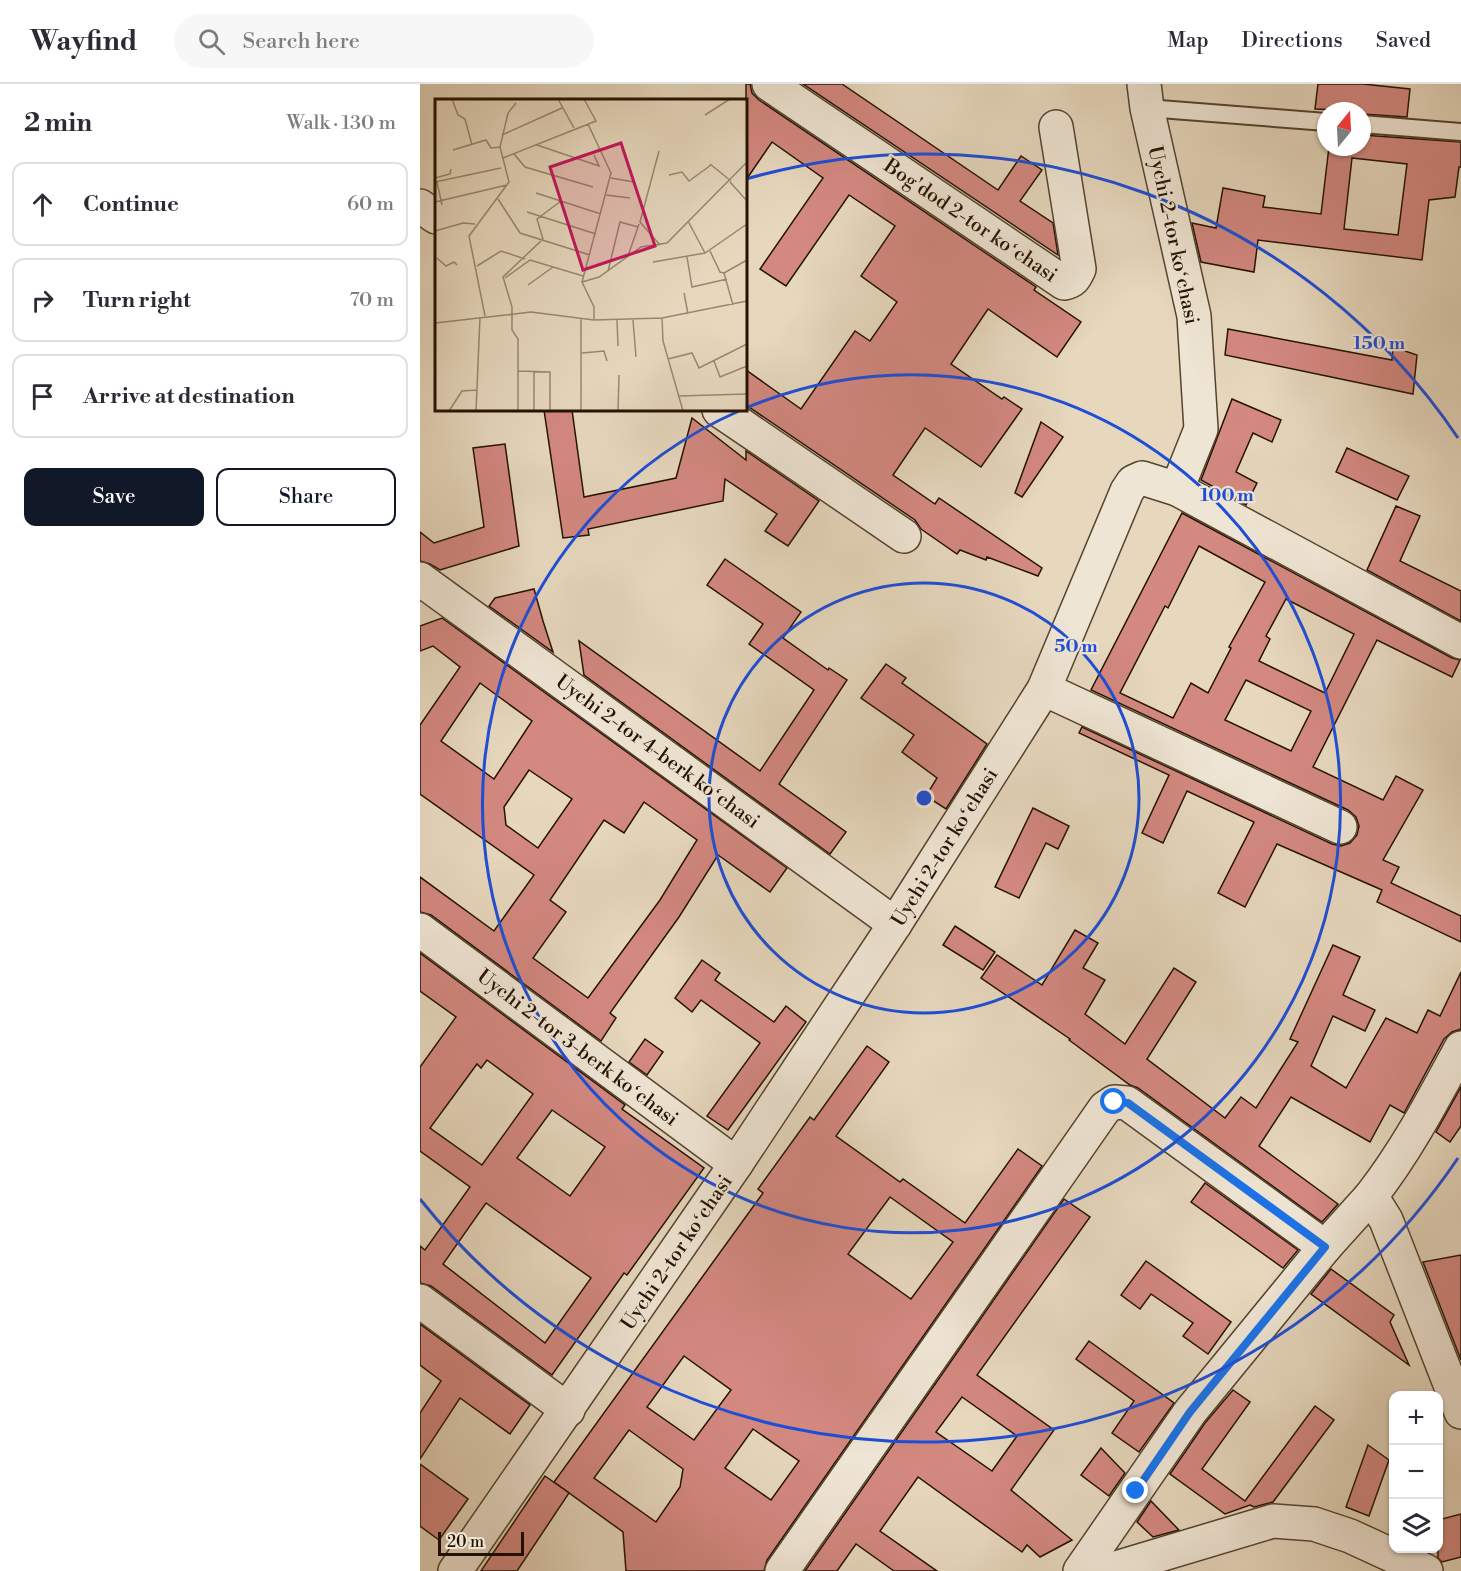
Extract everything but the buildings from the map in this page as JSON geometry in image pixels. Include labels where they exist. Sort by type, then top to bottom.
[{"type":"street","name":"Bog'dod 2-tor koʻchasi","points":[[769,84],[1064,283],[1071,282],[1079,268],[1056,127]]},
{"type":"street","name":"Uychi 2-tor koʻchasi","points":[[455,1571],[736,1164],[896,924],[1044,689],[1127,491],[1133,482],[1142,478],[1177,489],[1201,429],[1194,316],[1146,96]]},
{"type":"street","points":[[420,206],[435,216]]},
{"type":"street","points":[[720,411],[904,536]]},
{"type":"street","points":[[1177,489],[1461,642]]},
{"type":"street","name":"Uychi 2-tor 4-berk koʻchasi","points":[[420,579],[896,924]]},
{"type":"street","points":[[1044,689],[1340,827]]},
{"type":"street","name":"Uychi 2-tor 3-berk koʻchasi","points":[[420,930],[736,1164]]},
{"type":"street","points":[[1080,1571],[1190,1412],[1325,1247],[1386,1178],[1426,1113],[1461,1048]]},
{"type":"street","points":[[782,1571],[1105,1108],[1114,1102],[1128,1103],[1325,1247]]},
{"type":"street","points":[[1371,1196],[1386,1220],[1461,1412]]},
{"type":"street","points":[[420,1301],[568,1410]]},
{"type":"street","points":[[1106,1571],[1273,1521],[1314,1524],[1350,1536],[1426,1571]]},
{"type":"lane","points":[[1146,96],[1317,121]]},
{"type":"lane","points":[[1371,125],[1461,132]]},
{"type":"route","points":[[1114,1102],[1128,1103],[1325,1247],[1190,1412],[1136,1491]]}]
